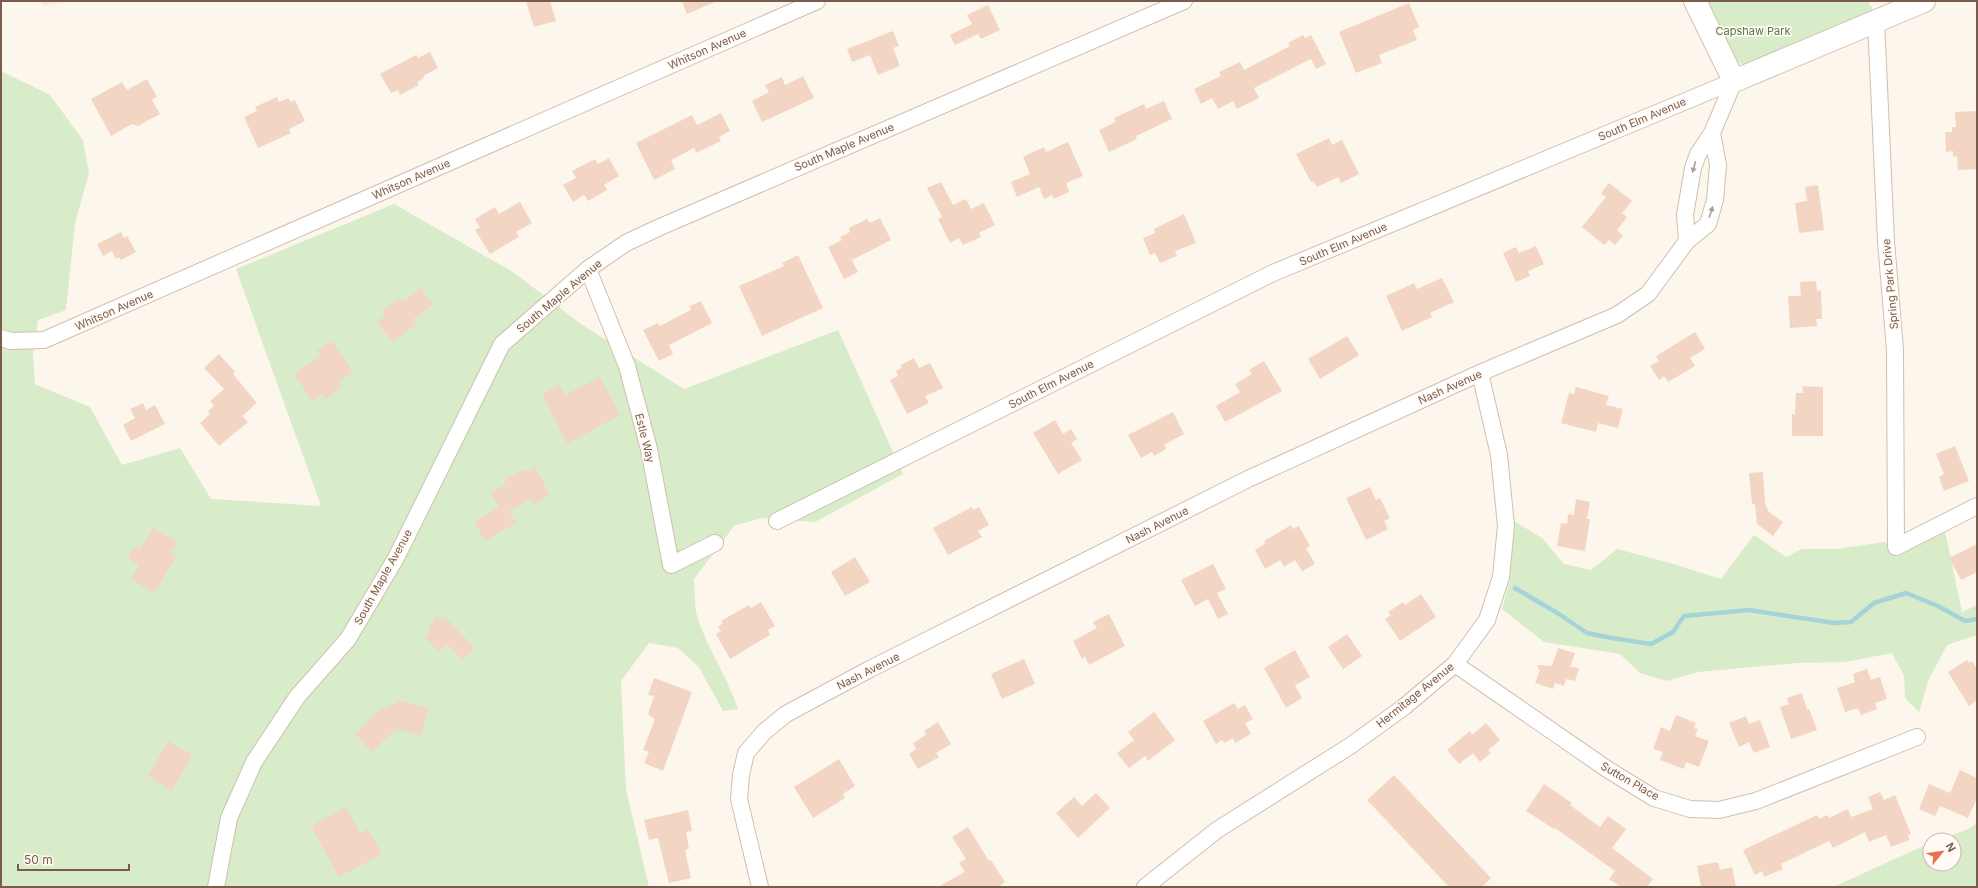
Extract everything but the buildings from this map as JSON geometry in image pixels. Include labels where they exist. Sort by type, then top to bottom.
[{"type":"street","name":"Whitson Avenue","points":[[1,338],[11,341],[44,340],[817,1]]},
{"type":"street","name":"South Maple Avenue","points":[[216,887],[230,818],[254,762],[298,697],[348,639],[396,558],[502,344],[588,269],[626,243],[1184,1]]},
{"type":"street","points":[[1687,241],[1685,215],[1693,168],[1698,154],[1712,133],[1734,81],[1695,1]]},
{"type":"street","name":"South Elm Avenue","points":[[777,522],[1273,273],[1924,1]]},
{"type":"street","name":"Spring Park Drive","points":[[1876,21],[1886,241],[1895,350],[1896,547],[1977,506]]},
{"type":"street","name":"Nash Avenue","points":[[760,887],[739,799],[741,775],[746,753],[764,732],[786,714],[870,669],[1248,479],[1480,373],[1617,315],[1648,294],[1687,241],[1708,224],[1715,200],[1718,165],[1712,133]]},
{"type":"street","name":"Estle Way","points":[[588,269],[627,366],[649,449],[671,565],[715,543]]},
{"type":"street","name":"Hermitage Avenue","points":[[1145,887],[1216,830],[1350,746],[1388,718],[1455,664],[1487,620],[1501,576],[1505,533],[1499,455],[1480,373]]},
{"type":"street","name":"Sutton Place","points":[[1455,664],[1607,769],[1654,798],[1690,808],[1719,810],[1756,801],[1917,737]]},
{"type":"shaded area","points":[[38,1],[71,1],[44,6]]},
{"type":"green space","name":"Capshaw Park","points":[[1705,1],[1868,1],[1873,10],[1753,63],[1745,65],[1737,62]]},
{"type":"green space","points":[[1,71],[50,95],[83,140],[89,173],[75,223],[66,310],[38,320],[33,354],[35,384],[90,407],[122,465],[180,448],[211,499],[321,506],[236,269],[394,204],[513,272],[581,324],[684,389],[838,330],[903,474],[815,522],[761,518],[734,526],[694,579],[696,612],[701,628],[738,709],[723,711],[699,667],[678,648],[649,643],[621,681],[626,789],[649,887],[1,887]]},
{"type":"green space","points":[[1514,521],[1542,538],[1564,564],[1591,570],[1617,549],[1670,563],[1721,579],[1754,535],[1786,557],[1802,549],[1836,549],[1885,542],[1895,556],[1945,531],[1962,612],[1977,605],[1977,635],[1947,645],[1929,679],[1919,712],[1905,698],[1904,676],[1892,653],[1845,662],[1797,663],[1698,672],[1667,681],[1640,673],[1620,654],[1544,642],[1502,609],[1510,579]]},
{"type":"green space","points":[[1977,823],[1977,887],[1833,887],[1922,847],[1922,872],[1962,872],[1962,832],[1960,832]]},
{"type":"waterway","points":[[1515,588],[1559,614],[1587,633],[1651,644],[1673,632],[1684,616],[1749,610],[1834,623],[1851,622],[1874,603],[1906,593],[1938,606],[1965,621],[1977,619]]}]
